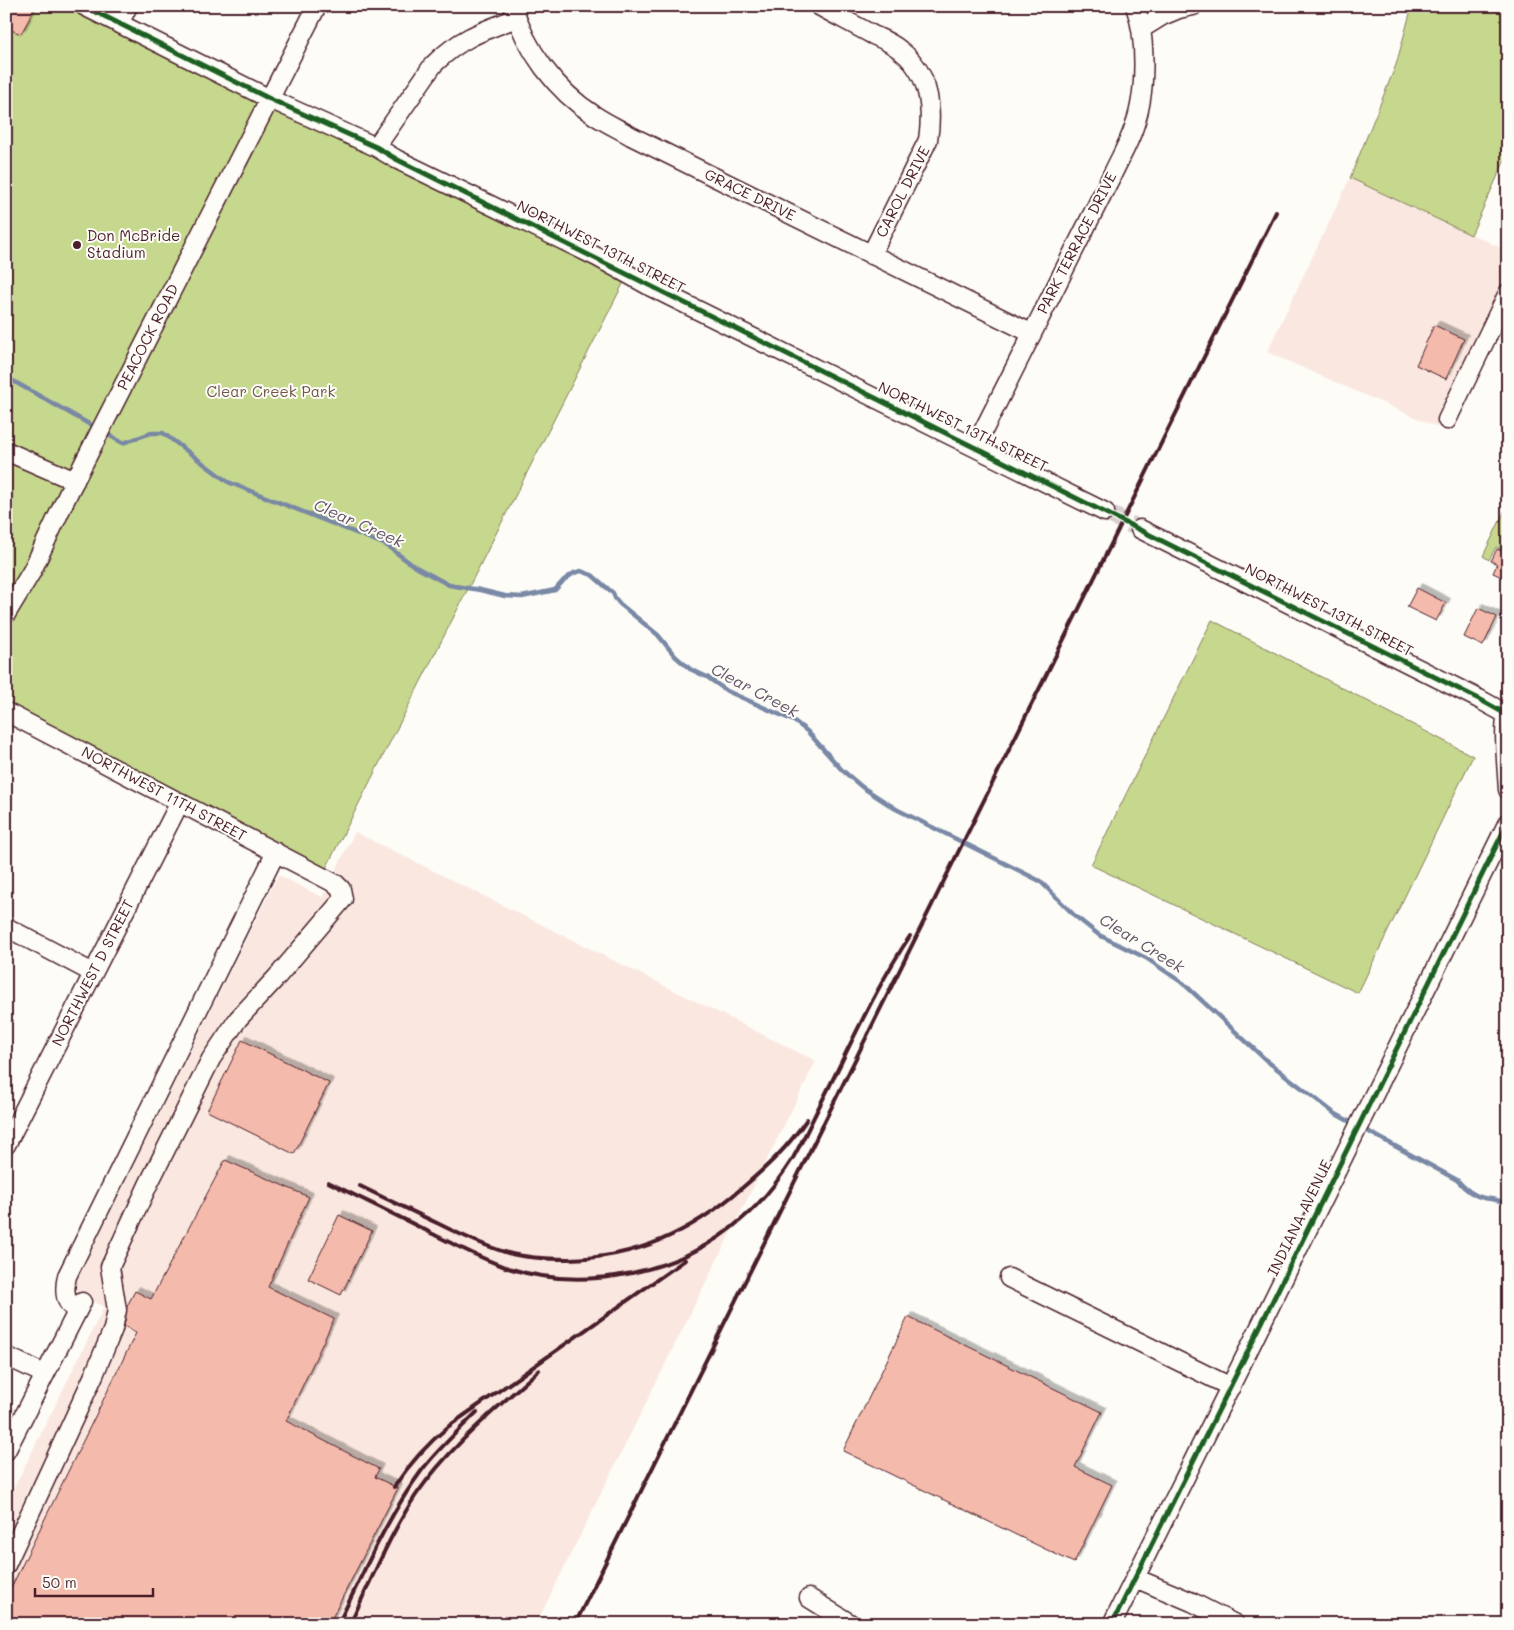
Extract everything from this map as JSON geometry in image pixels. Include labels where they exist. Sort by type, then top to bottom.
[{"type":"street","name":"NORTHWEST 13TH STREET","points":[[84,6],[270,99],[376,147],[396,159],[597,257],[651,287],[1105,512]]},
{"type":"street","points":[[119,24],[128,6]]},
{"type":"street","name":"PEACOCK ROAD","points":[[6,614],[32,571],[77,476],[317,6]]},
{"type":"street","name":"CAROL DRIVE","points":[[819,6],[900,50],[919,72],[927,89],[931,109],[928,140],[871,255]]},
{"type":"street","name":"PARK TERRACE DRIVE","points":[[975,447],[1135,126],[1143,75],[1141,29],[1135,6]]},
{"type":"street","points":[[1141,29],[1162,16],[1193,6]]},
{"type":"street","points":[[376,147],[433,66],[443,55],[468,37],[515,12]]},
{"type":"street","name":"GRACE DRIVE","points":[[515,12],[524,37],[535,55],[573,99],[594,115],[631,136],[1031,333]]},
{"type":"street","points":[[1447,420],[1508,293]]},
{"type":"street","points":[[6,451],[77,476]]},
{"type":"street","name":"NORTHWEST 13TH STREET","points":[[1140,529],[1507,712]]},
{"type":"street","name":"NORTHWEST 11TH STREET","points":[[6,712],[322,876],[341,889],[343,898],[276,978],[238,1018],[211,1059],[148,1185],[110,1267],[117,1310],[113,1329],[94,1375],[6,1565]]},
{"type":"street","points":[[1507,712],[1508,790]]},
{"type":"street","name":"NORTHWEST D STREET","points":[[6,1145],[180,802]]},
{"type":"street","name":"INDIANA AVENUE","points":[[1112,1624],[1508,822]]},
{"type":"street","points":[[6,1451],[80,1305],[72,1308],[67,1301],[67,1276],[276,852]]},
{"type":"street","points":[[6,927],[93,973]]},
{"type":"street","points":[[1009,1278],[1230,1387]]},
{"type":"street","points":[[6,1356],[44,1374]]},
{"type":"street","points":[[1135,1578],[1192,1602],[1235,1624]]},
{"type":"street","points":[[809,1598],[851,1624]]},
{"type":"shaded area","points":[[1350,178],[1508,251],[1508,281],[1437,427],[1267,352]]},
{"type":"shaded area","points":[[355,832],[816,1061],[536,1624],[6,1624],[6,1504],[104,1307],[71,1290],[278,875],[322,897]]},
{"type":"green space","name":"Clear Creek Park","points":[[6,6],[84,6],[628,274],[322,876],[6,712]]},
{"type":"green space","points":[[1412,6],[1508,6],[1508,153],[1471,235],[1350,178],[1396,65]]},
{"type":"green space","points":[[1508,504],[1508,543],[1504,551],[1496,547],[1489,560],[1483,556]]},
{"type":"green space","points":[[1212,620],[1473,756],[1358,993],[1091,865]]},
{"type":"building","points":[[6,6],[36,6],[21,34],[6,28]]},
{"type":"building","points":[[1434,325],[1464,339],[1446,379],[1416,365]]},
{"type":"building","points":[[1508,541],[1508,580],[1493,573],[1497,564],[1491,561],[1497,549],[1503,552]]},
{"type":"building","points":[[1417,588],[1446,603],[1436,621],[1407,607]]},
{"type":"building","points":[[1478,608],[1497,617],[1483,646],[1464,637]]},
{"type":"building","points":[[242,1040],[329,1083],[294,1154],[207,1111]]},
{"type":"building","points":[[225,1160],[309,1197],[268,1287],[334,1319],[286,1421],[379,1469],[375,1477],[398,1488],[329,1624],[6,1624],[6,1598],[136,1333],[124,1326],[127,1306],[135,1291],[151,1299]]},
{"type":"building","points":[[339,1215],[372,1231],[341,1295],[308,1279]]},
{"type":"building","points":[[908,1317],[1102,1412],[1075,1467],[1112,1485],[1074,1563],[843,1451]]},
{"type":"waterway","name":"Clear Creek","points":[[6,377],[96,428]]},
{"type":"waterway","name":"Clear Creek","points":[[103,432],[123,443],[151,433],[163,433],[228,482],[386,545],[414,566],[449,585],[505,596],[522,597],[555,590],[574,573],[581,571],[592,575],[613,593],[620,604],[658,635],[675,656],[690,669],[707,677],[727,691],[794,721],[807,731],[842,770],[862,787],[896,809],[1040,881],[1075,916],[1099,935],[1146,958],[1184,984],[1267,1061],[1334,1113],[1356,1125]]},
{"type":"waterway","name":"Clear Creek","points":[[1362,1128],[1457,1180],[1472,1194],[1508,1205]]},
{"type":"tunnel","points":[[1105,512],[1140,529]]},
{"type":"railway","points":[[575,1624],[1276,212]]},
{"type":"railway","points":[[328,1182],[478,1256],[508,1268],[538,1275],[569,1278],[601,1278],[632,1273],[662,1265],[692,1253],[719,1237],[743,1218],[764,1197],[782,1174],[801,1143],[875,995],[910,936]]},
{"type":"railway","points":[[360,1186],[464,1236],[508,1253],[568,1259],[617,1254],[662,1240],[683,1230],[723,1204],[785,1148],[807,1119]]},
{"type":"railway","points":[[394,1487],[419,1454],[449,1426],[685,1260]]},
{"type":"railway","points":[[350,1624],[398,1526],[429,1477],[474,1429],[539,1370]]},
{"type":"railway","points":[[338,1624],[377,1545],[409,1488],[448,1440],[477,1412]]},
{"type":"cycle path","points":[[84,6],[270,99],[376,147],[396,159],[1506,714]]},
{"type":"cycle path","points":[[1508,709],[1505,725],[1508,790]]},
{"type":"cycle path","points":[[1112,1624],[1508,822]]},
{"type":"place","name":"Don McBride Stadium","points":[[77,245]]}]
